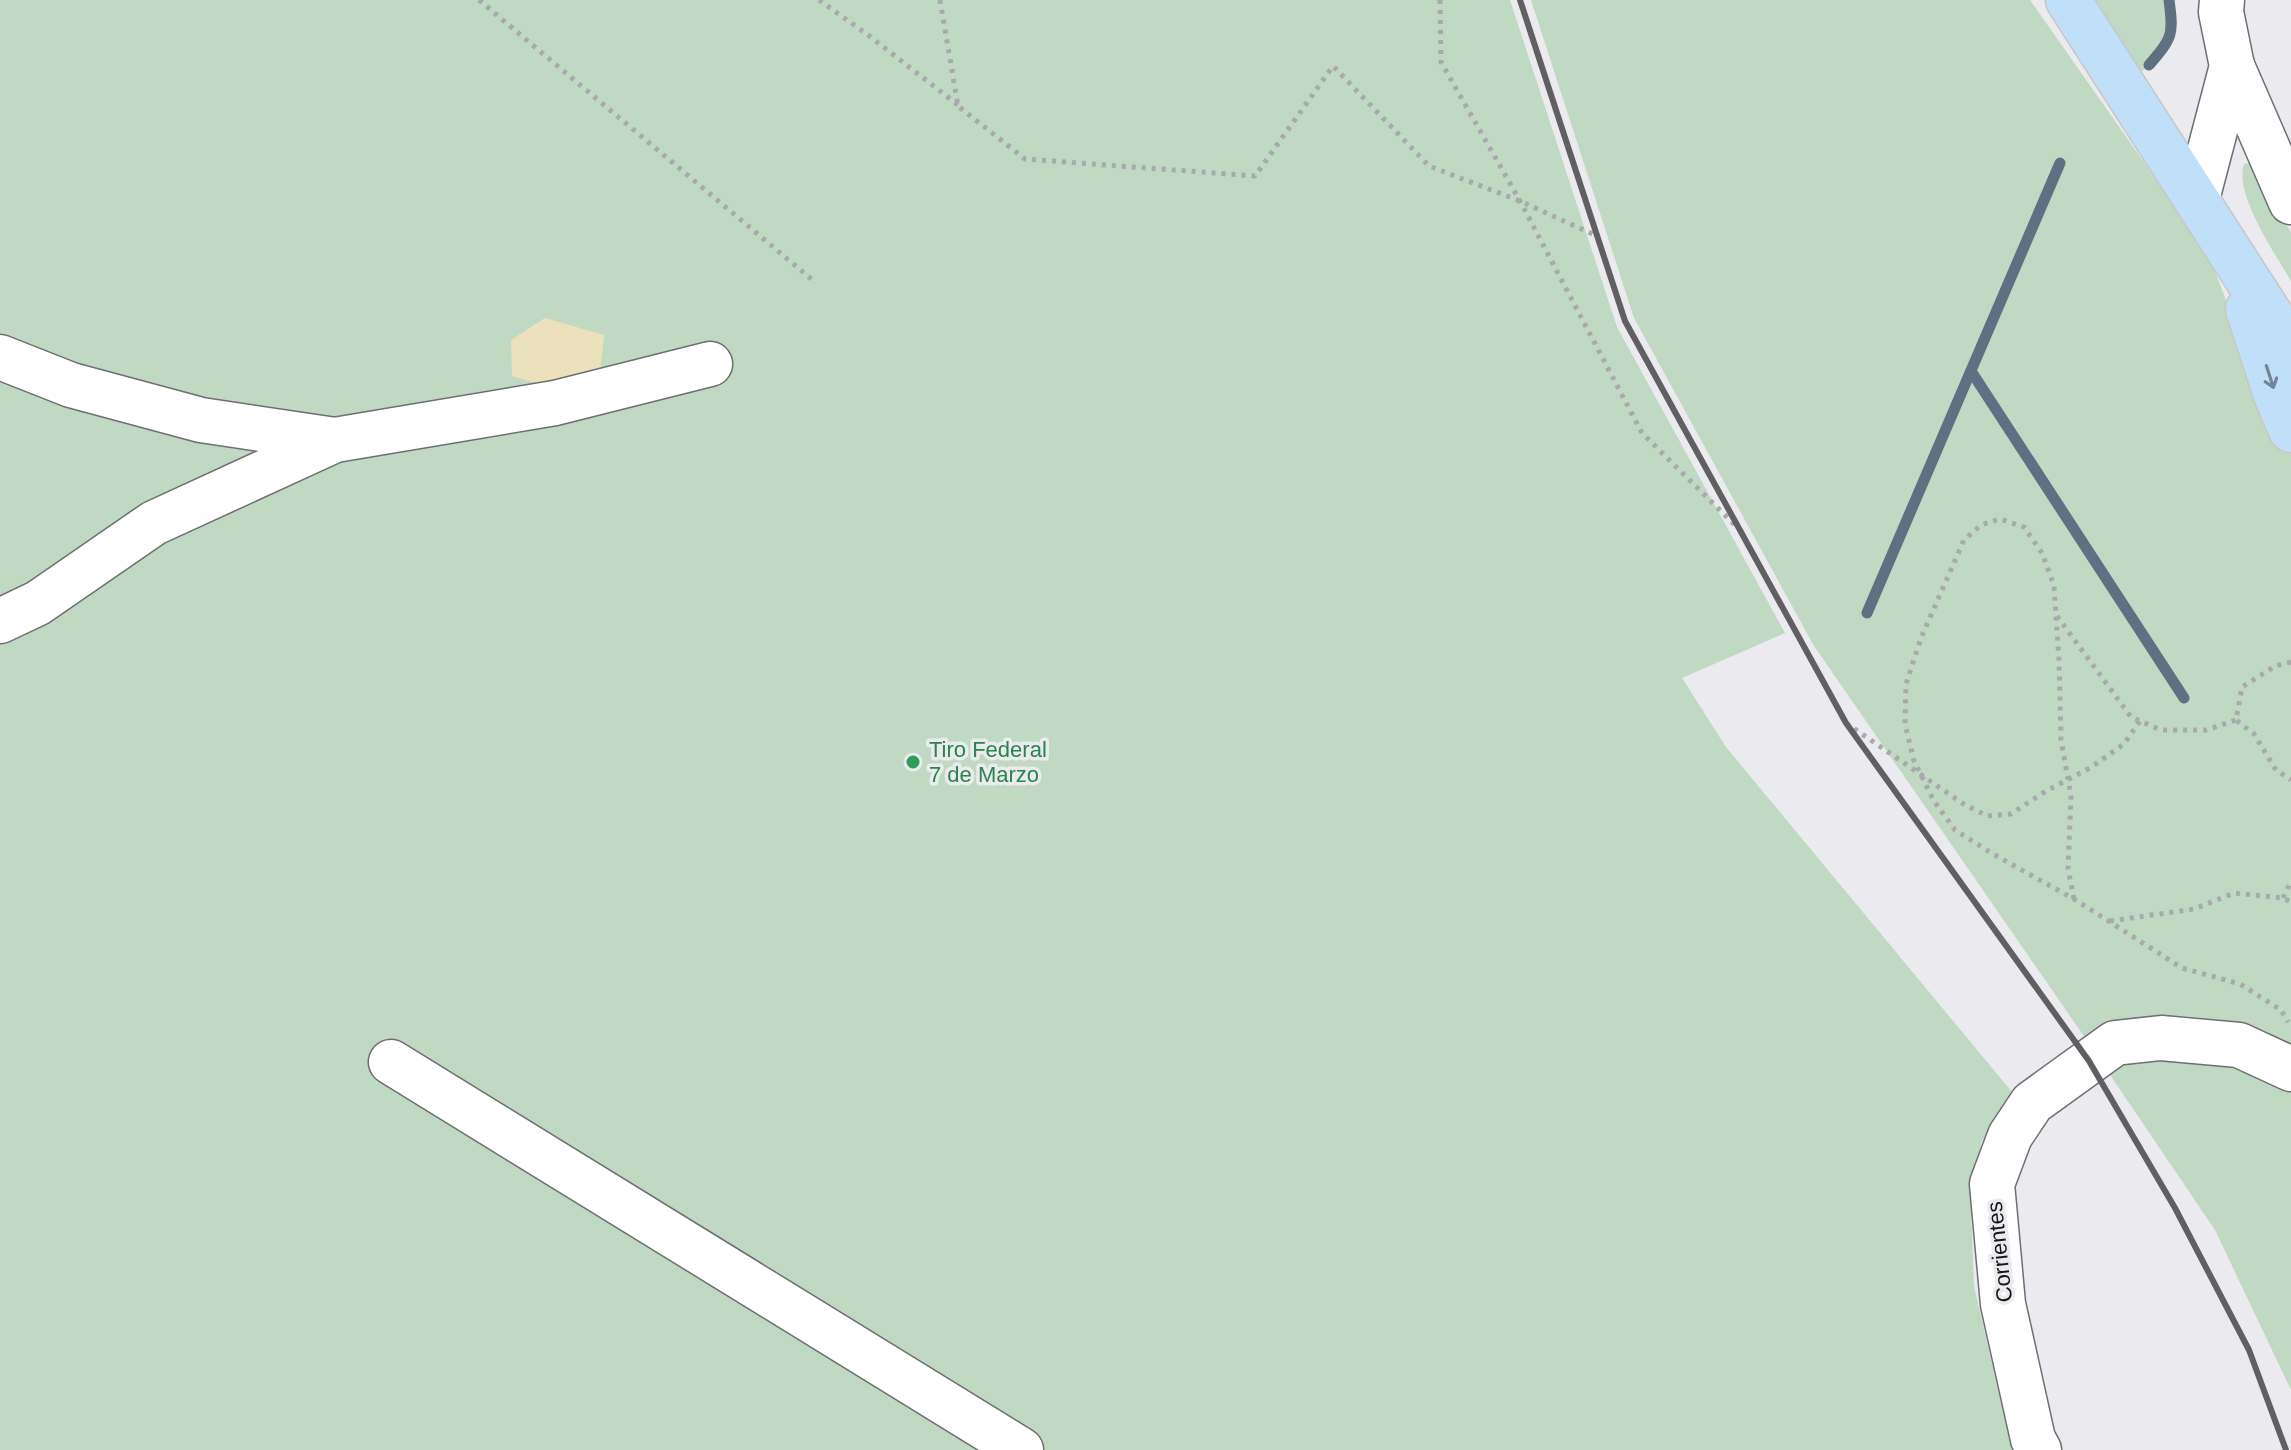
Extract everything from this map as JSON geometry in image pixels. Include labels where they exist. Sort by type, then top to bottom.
[{"type":"main road","points":[[2068,0],[2291,347]]},
{"type":"main road","points":[[2229,250],[2276,395],[2291,430]]},
{"type":"street","points":[[2222,0],[2221,12],[2232,66],[2291,202]]},
{"type":"street","points":[[2197,199],[2232,66]]},
{"type":"street","points":[[0,357],[71,385],[201,420],[335,440]]},
{"type":"street","points":[[0,621],[38,603],[154,523],[335,440],[555,403],[710,364]]},
{"type":"street","name":"Corrientes","points":[[2039,1450],[2033,1439],[2003,1304],[1992,1184],[2017,1125],[2032,1103],[2115,1043],[2161,1038],[2239,1045],[2291,1069]]},
{"type":"street","points":[[391,1062],[1021,1450]]},
{"type":"path","points":[[479,0],[816,283]]},
{"type":"path","points":[[819,0],[1025,159],[1255,176],[1333,66],[1429,166],[1520,201],[1597,236]]},
{"type":"path","points":[[940,0],[958,106]]},
{"type":"path","points":[[1440,0],[1441,62],[1520,201],[1642,433],[1743,533]]},
{"type":"path","points":[[2074,899],[2068,869],[2071,796],[2061,740],[2054,586],[2042,553],[2024,527],[2000,519],[1981,525],[1964,540],[1921,638],[1906,684],[1905,724],[1914,761],[1934,801],[1955,830],[1993,854],[2074,899],[2182,968],[2240,984],[2281,1010],[2291,1026]]},
{"type":"path","points":[[2056,615],[2131,717],[2161,730],[2206,730],[2236,720]]},
{"type":"path","points":[[2236,720],[2242,687],[2275,666],[2291,662]]},
{"type":"path","points":[[2236,720],[2254,734],[2276,770],[2291,780]]},
{"type":"path","points":[[1846,723],[1962,803],[1987,816],[2011,814],[2068,781],[2124,744],[2140,721]]},
{"type":"path","points":[[2283,898],[2291,881]]},
{"type":"path","points":[[2109,921],[2194,909],[2234,893],[2283,898],[2291,902]]},
{"type":"green space","name":"Tiro Federal 7 de Marzo","points":[[0,0],[1510,0],[1617,327],[1785,633],[1682,678],[1726,747],[2012,1092],[1981,1143],[1971,1210],[1974,1286],[2008,1433],[2017,1450],[0,1450]]},
{"type":"green space","points":[[1531,0],[2030,0],[2209,255],[2269,414],[2291,454],[2291,1390],[2215,1230],[1814,646],[1634,318]]},
{"type":"green space","points":[[2093,0],[2169,0],[2173,30],[2161,51],[2139,75]]},
{"type":"green space","points":[[2249,163],[2263,174],[2291,232],[2291,281],[2250,207],[2242,177],[2244,164]]},
{"type":"sand","points":[[545,318],[604,335],[600,372],[550,387],[512,376],[511,340]]},
{"type":"waterway","points":[[2149,65],[2170,36],[2169,0]]},
{"type":"waterway","points":[[1867,613],[2060,163]]},
{"type":"waterway","points":[[1971,371],[2184,698]]},
{"type":"railway","points":[[1520,0],[1625,321],[1846,723],[2089,1061],[2175,1208],[2249,1350],[2286,1450]]},
{"type":"place","name":"Tiro Federal 7 de Marzo","points":[[913,762]]}]
